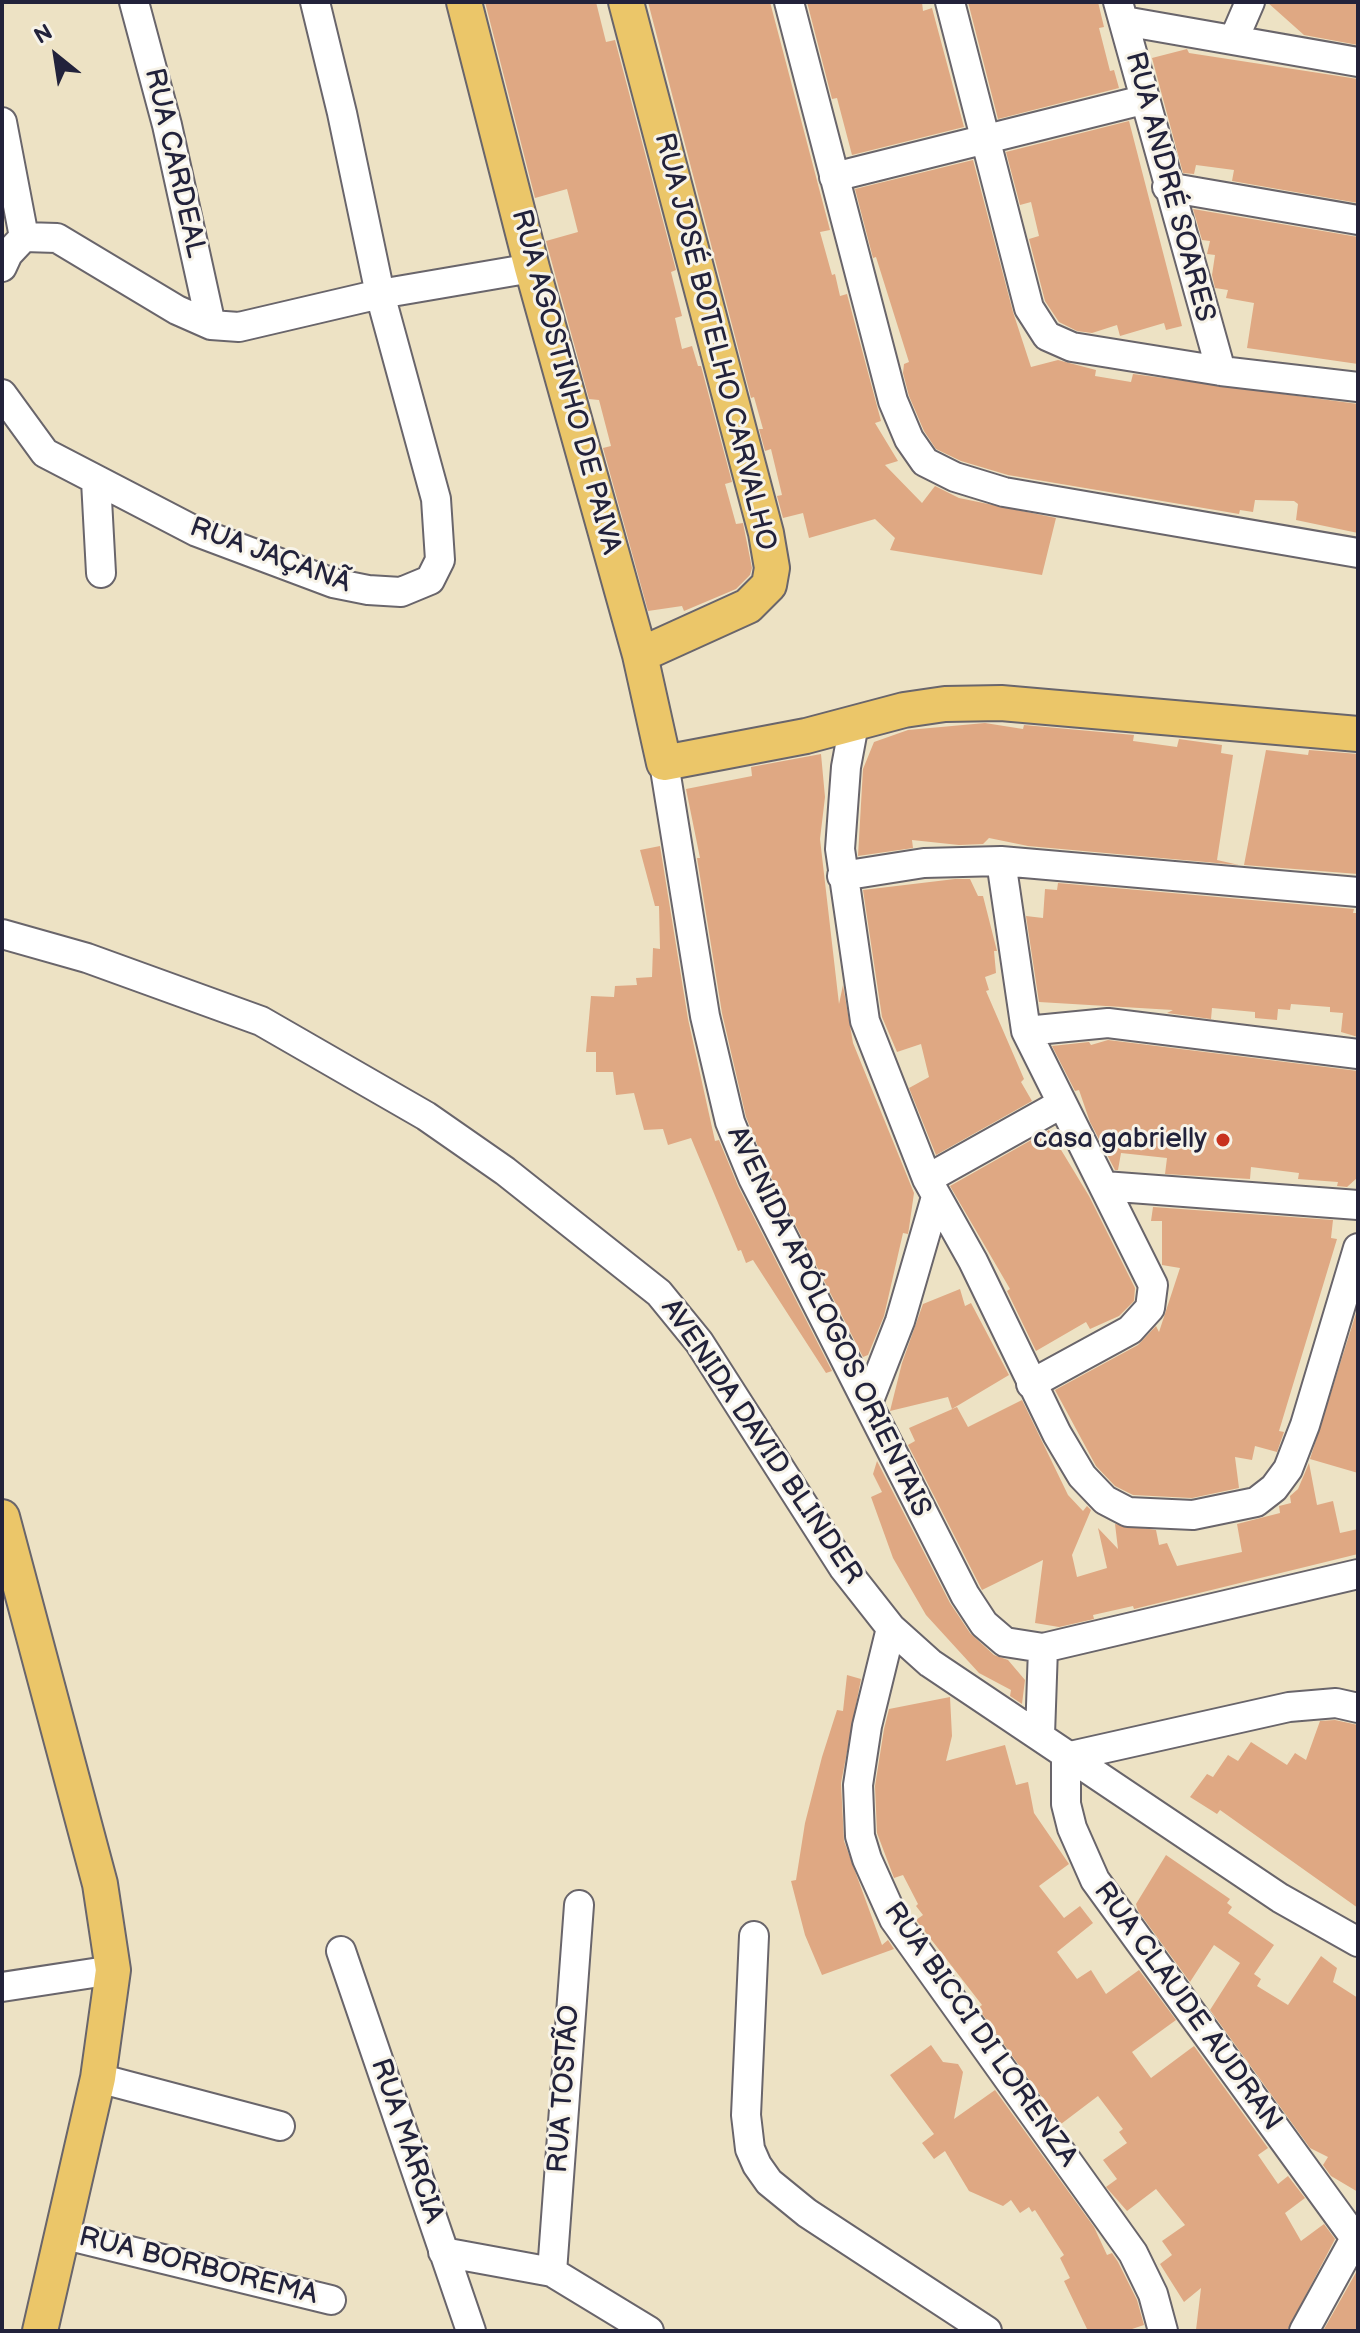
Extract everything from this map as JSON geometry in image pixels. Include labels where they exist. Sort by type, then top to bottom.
[{"type":"main road","name":"RUA AGOSTINHO DE PAIVA","points":[[464,2],[532,268],[640,655],[664,763]]},
{"type":"main road","name":"RUA JOSÉ BOTELHO CARVALHO","points":[[626,2],[766,533],[772,568],[769,585],[748,606],[640,655]]},
{"type":"main road","points":[[664,763],[945,704],[1001,703],[1358,734]]},
{"type":"main road","points":[[2,1517],[100,1884],[113,1970],[98,2078],[65,2235],[40,2331]]},
{"type":"street","name":"RUA CARDEAL","points":[[134,2],[167,125],[211,325]]},
{"type":"street","name":"RUA JAÇANÃ","points":[[2,394],[45,453],[197,532],[333,583],[368,590],[401,592],[421,586],[435,574],[440,560],[436,499],[390,292],[315,2]]},
{"type":"street","points":[[789,2],[893,401],[909,439],[925,462],[955,477],[1004,492],[1358,553]]},
{"type":"street","points":[[950,2],[1029,308],[1047,336],[1072,347],[1221,371],[1358,387]]},
{"type":"street","points":[[1234,39],[1250,2]]},
{"type":"street","points":[[1121,12],[1234,39],[1358,62]]},
{"type":"street","name":"RUA ANDRÉ SOARES","points":[[1121,12],[1167,187],[1221,371]]},
{"type":"street","points":[[834,177],[1143,100]]},
{"type":"street","points":[[2,122],[24,237]]},
{"type":"street","points":[[1167,187],[1358,220]]},
{"type":"street","points":[[2,267],[8,254],[24,237],[57,238],[177,310],[211,325],[239,327],[270,323],[390,292],[532,268]]},
{"type":"street","points":[[96,481],[101,573]]},
{"type":"street","points":[[854,724],[843,809],[842,876],[865,1021],[931,1188],[973,1261],[1031,1384],[1082,1476],[1105,1500],[1128,1512],[1193,1515],[1256,1502],[1274,1488],[1288,1469],[1305,1425],[1358,1248]]},
{"type":"street","name":"AVENIDA APÓLOGOS ORIENTAIS","points":[[664,763],[708,1032],[730,1122],[753,1178],[929,1529],[984,1624],[1005,1642],[1043,1648]]},
{"type":"street","points":[[842,876],[924,863],[1001,861],[1358,892]]},
{"type":"street","points":[[1001,861],[1026,1031],[1135,1243],[1153,1285],[1154,1298],[1130,1330],[1031,1384]]},
{"type":"street","name":"AVENIDA DAVID BLINDER","points":[[2,934],[87,958],[261,1021],[426,1116],[505,1171],[632,1270],[677,1313],[843,1567],[891,1628],[930,1663],[1040,1735],[1066,1757],[1280,1898],[1358,1942]]},
{"type":"street","points":[[1026,1031],[1108,1023],[1358,1054]]},
{"type":"street","points":[[868,1403],[900,1321],[931,1188],[1061,1104]]},
{"type":"street","points":[[1104,1186],[1358,1205]]},
{"type":"street","points":[[1040,1735],[1043,1648],[1358,1574]]},
{"type":"street","name":"RUA BICCI DI LORENZA","points":[[891,1628],[870,1712],[858,1785],[860,1836],[867,1859],[894,1919],[1133,2253],[1153,2294],[1163,2331]]},
{"type":"street","points":[[1066,1757],[1289,1707],[1336,1703],[1358,1708]]},
{"type":"street","name":"RUA CLAUDE AUDRAN","points":[[1066,1757],[1066,1804],[1072,1828],[1095,1880],[1356,2235]]},
{"type":"street","name":"RUA TOSTÃO","points":[[552,2272],[579,1905]]},
{"type":"street","points":[[754,1936],[746,2115],[750,2149],[757,2165],[769,2182],[807,2213],[987,2331]]},
{"type":"street","name":"RUA MÁRCIA","points":[[341,1951],[471,2331]]},
{"type":"street","points":[[2,1987],[113,1970]]},
{"type":"street","points":[[98,2078],[280,2126]]},
{"type":"street","name":"RUA BORBOREMA","points":[[65,2235],[331,2300]]},
{"type":"street","points":[[1304,2331],[1356,2235]]},
{"type":"street","points":[[443,2252],[552,2272],[649,2331]]},
{"type":"building","points":[[485,2],[596,2],[606,42],[615,40],[676,270],[671,272],[682,316],[675,318],[682,349],[692,346],[698,366],[701,366],[732,482],[725,484],[736,524],[743,523],[752,568],[750,575],[736,589],[684,611],[682,606],[648,611],[603,448],[611,446],[599,400],[589,399],[546,241],[578,232],[567,189],[535,198]]},
{"type":"building","points":[[648,2],[770,2],[830,230],[820,232],[840,296],[847,294],[881,421],[875,423],[898,461],[885,465],[922,503],[935,486],[959,498],[1056,518],[1042,575],[890,550],[895,538],[875,519],[809,538],[803,513],[783,518],[777,496],[782,495],[771,449],[765,451],[759,429],[763,429],[754,397],[751,398]]},
{"type":"building","points":[[807,2],[922,2],[923,11],[932,8],[964,127],[852,155],[837,98],[832,99]]},
{"type":"building","points":[[968,2],[1098,2],[1104,27],[1099,28],[1110,71],[1114,70],[1119,88],[998,119]]},
{"type":"building","points":[[1267,2],[1358,2],[1358,45],[1304,35]]},
{"type":"building","points":[[1187,49],[1189,53],[1358,79],[1358,203],[1232,181],[1234,170],[1196,165],[1194,174],[1183,173],[1152,58]]},
{"type":"building","points":[[1129,121],[1182,326],[1166,330],[1164,323],[1120,336],[1117,325],[1092,333],[1077,331],[1059,322],[1045,301],[1029,239],[1039,236],[1031,202],[1020,205],[1006,152]]},
{"type":"building","points":[[973,160],[1013,312],[1031,367],[1058,360],[1096,370],[1095,376],[1131,382],[1133,374],[1358,404],[1358,533],[1296,520],[1298,504],[1294,501],[1255,500],[1253,512],[1240,510],[1239,514],[1008,475],[961,461],[936,449],[924,431],[909,396],[903,373],[904,364],[909,362],[876,257],[873,258],[855,189]]},
{"type":"building","points":[[1193,209],[1358,237],[1358,364],[1247,348],[1254,303],[1226,298],[1228,290],[1215,288],[1212,275],[1215,255],[1207,254],[1210,241],[1202,240]]},
{"type":"building","points":[[985,723],[1023,729],[1024,725],[1134,735],[1133,741],[1177,747],[1179,739],[1222,745],[1221,753],[1233,755],[1217,860],[1239,865],[1028,846],[989,838],[983,844],[959,845],[912,840],[913,848],[858,856],[863,769],[874,742],[908,730]]},
{"type":"building","points":[[1266,750],[1308,755],[1309,750],[1358,754],[1358,874],[1244,865]]},
{"type":"building","points":[[821,754],[825,797],[820,839],[839,1004],[843,985],[853,1043],[914,1193],[908,1234],[903,1233],[884,1316],[868,1355],[863,1357],[768,1171],[746,1117],[722,1013],[697,858],[700,858],[686,789],[752,776],[751,767]]},
{"type":"building","points":[[660,846],[688,1019],[715,1141],[719,1140],[738,1186],[832,1371],[826,1373],[753,1260],[746,1263],[741,1250],[738,1251],[691,1138],[668,1145],[663,1129],[644,1130],[634,1093],[616,1095],[613,1072],[596,1072],[596,1052],[586,1052],[591,996],[614,997],[615,986],[637,985],[636,978],[652,977],[653,948],[660,949],[659,906],[655,906],[640,850]]},
{"type":"building","points":[[970,879],[978,896],[983,896],[997,951],[994,951],[996,973],[985,977],[989,990],[986,991],[1024,1079],[1021,1082],[1032,1101],[936,1155],[909,1088],[929,1077],[921,1044],[897,1052],[882,1017],[863,890]]},
{"type":"building","points":[[1058,883],[1354,909],[1353,913],[1358,913],[1358,1037],[1341,1032],[1343,1013],[1330,1012],[1330,1007],[1291,1004],[1290,1010],[1278,1009],[1277,1020],[1255,1018],[1255,1012],[1212,1008],[1211,1019],[1167,1013],[1173,1010],[1039,1002],[1026,916],[1043,918],[1045,889],[1057,890]]},
{"type":"building","points":[[1108,1040],[1358,1071],[1357,1178],[1347,1187],[1337,1186],[1338,1182],[1298,1179],[1299,1173],[1251,1167],[1250,1179],[1165,1174],[1167,1158],[1121,1153],[1118,1170],[1115,1170],[1090,1122],[1079,1090],[1075,1091],[1052,1046],[1089,1042],[1091,1045]]},
{"type":"building","points":[[1049,1130],[1089,1196],[1135,1288],[1134,1301],[1119,1316],[1090,1329],[1086,1322],[1036,1351],[1007,1291],[1010,1289],[950,1186]]},
{"type":"building","points":[[1153,1207],[1333,1220],[1331,1238],[1337,1239],[1279,1431],[1284,1432],[1277,1452],[1255,1446],[1252,1460],[1235,1457],[1239,1488],[1192,1498],[1133,1495],[1115,1486],[1096,1466],[1055,1390],[1138,1345],[1156,1326],[1159,1332],[1180,1268],[1162,1265],[1162,1221],[1151,1221]]},
{"type":"building","points":[[960,1289],[965,1306],[971,1303],[1009,1375],[952,1409],[948,1397],[890,1411],[902,1363],[923,1304]]},
{"type":"building","points":[[1358,1307],[1358,1473],[1310,1459]]},
{"type":"building","points":[[1022,1400],[1068,1495],[1083,1511],[1087,1506],[1091,1510],[1072,1555],[1077,1577],[1107,1568],[1098,1528],[1118,1549],[1115,1524],[1156,1530],[1159,1545],[1167,1543],[1177,1566],[1242,1552],[1237,1524],[1280,1513],[1279,1506],[1291,1503],[1290,1496],[1298,1489],[1309,1463],[1317,1505],[1333,1501],[1340,1533],[1358,1529],[1358,1554],[1134,1609],[1133,1606],[1093,1615],[1094,1619],[1059,1627],[1035,1623],[1043,1560],[982,1590],[908,1445],[915,1441],[909,1428],[957,1407],[968,1427]]},
{"type":"building","points":[[877,1461],[950,1603],[970,1633],[994,1655],[1008,1660],[1025,1680],[1022,1704],[1010,1696],[1011,1690],[979,1673],[926,1615],[893,1558],[871,1497],[882,1492],[873,1474]]},
{"type":"building","points":[[847,1675],[861,1679],[841,1783],[844,1841],[882,1945],[888,1940],[894,1949],[822,1975],[805,1935],[791,1881],[796,1880],[805,1823],[822,1757],[837,1710],[843,1711]]},
{"type":"building","points":[[950,1697],[952,1736],[946,1761],[1005,1745],[1016,1785],[1028,1782],[1034,1813],[1069,1864],[1039,1886],[1064,1918],[1080,1906],[1093,1923],[1057,1952],[1077,1979],[1091,1970],[1106,1994],[1139,1970],[1176,2020],[1132,2052],[1151,2078],[1194,2046],[1268,2148],[1258,2155],[1278,2184],[1288,2176],[1305,2198],[1285,2213],[1301,2241],[1324,2224],[1335,2239],[1287,2331],[1196,2330],[1201,2288],[1184,2302],[1160,2264],[1172,2255],[1162,2241],[1185,2225],[1156,2189],[1127,2211],[1106,2187],[1117,2179],[1103,2160],[1127,2143],[1119,2132],[1123,2129],[1098,2096],[1061,2124],[978,2008],[982,2005],[916,1920],[923,1915],[903,1875],[894,1878],[877,1833],[875,1786],[889,1709]]},
{"type":"building","points":[[1335,1720],[1358,1725],[1358,1908],[1220,1810],[1217,1814],[1190,1797],[1207,1774],[1213,1777],[1228,1755],[1238,1761],[1251,1742],[1287,1765],[1295,1753],[1306,1760],[1320,1721]]},
{"type":"building","points":[[1166,1855],[1230,1899],[1227,1903],[1232,1907],[1228,1913],[1274,1945],[1254,1974],[1261,1979],[1257,1986],[1288,2005],[1321,1956],[1337,1968],[1333,1982],[1358,1998],[1358,2192],[1331,2176],[1323,2165],[1328,2157],[1310,2148],[1210,2010],[1240,1963],[1214,1945],[1190,1982],[1138,1911],[1136,1904]]},
{"type":"building","points":[[931,2045],[943,2062],[958,2064],[963,2072],[954,2119],[995,2090],[1094,2227],[1107,2255],[1112,2253],[1118,2262],[1137,2300],[1144,2325],[1126,2331],[1088,2331],[1064,2281],[1070,2278],[1060,2258],[1064,2255],[1035,2210],[1032,2212],[1029,2207],[1020,2213],[1011,2200],[1003,2206],[969,2191],[945,2151],[934,2159],[922,2143],[934,2134],[890,2075]]},
{"type":"building","points":[[1358,2269],[1358,2331],[1323,2331]]},
{"type":"place","name":"casa gabrielly","points":[[1223,1140]]}]
